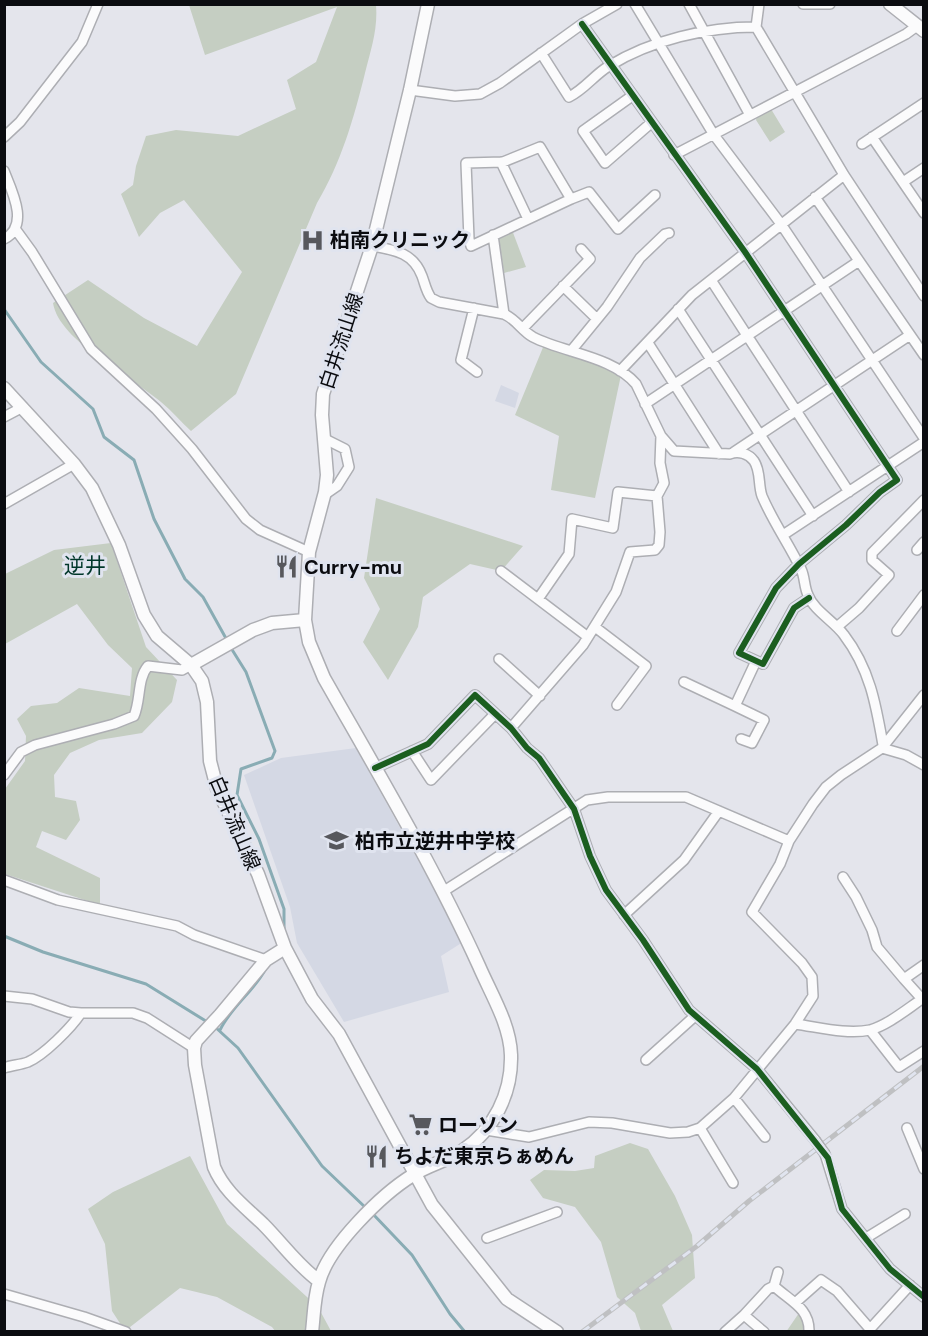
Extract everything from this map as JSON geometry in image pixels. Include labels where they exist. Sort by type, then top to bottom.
[{"type":"street","points":[[4,136],[20,122],[81,42],[98,4]]},
{"type":"street","name":"白井流山線","points":[[319,1281],[329,1257],[383,1198],[415,1173],[461,1152],[486,1130],[497,1115],[510,1081],[511,1053],[505,1023],[444,891],[315,659],[305,620],[309,552],[324,495],[328,462],[322,415],[323,394],[372,246],[410,90],[428,4]]},
{"type":"street","points":[[410,90],[455,96],[480,94],[500,84],[582,24],[617,4]]},
{"type":"street","points":[[635,4],[714,135],[780,224],[924,440],[783,536]]},
{"type":"street","points":[[689,4],[750,115]]},
{"type":"street","points":[[759,4],[756,27],[844,175],[924,296]]},
{"type":"street","points":[[803,4],[830,4]]},
{"type":"street","points":[[890,4],[921,28]]},
{"type":"street","points":[[582,24],[745,252],[897,480],[880,492],[846,525],[799,564],[776,588],[739,653],[763,664],[794,608],[809,598]]},
{"type":"street","points":[[541,53],[569,97],[581,92],[596,75],[610,65],[658,43],[703,32],[756,27]]},
{"type":"street","points":[[674,155],[921,28]]},
{"type":"street","points":[[632,96],[583,131],[605,163],[651,123]]},
{"type":"street","points":[[862,144],[924,103]]},
{"type":"street","points":[[872,137],[924,213]]},
{"type":"street","points":[[571,199],[540,147],[501,162],[466,163],[471,246],[589,192],[618,229],[655,195]]},
{"type":"street","points":[[501,162],[528,219]]},
{"type":"street","points":[[903,182],[924,168]]},
{"type":"street","points":[[4,171],[18,218],[16,230],[4,239]]},
{"type":"street","points":[[620,372],[678,309],[745,252],[844,175]]},
{"type":"street","points":[[815,197],[924,356]]},
{"type":"street","points":[[16,230],[32,252],[91,350],[156,409],[192,449],[246,519],[260,530],[309,552]]},
{"type":"street","points":[[571,351],[597,319],[640,258],[665,234],[669,233]]},
{"type":"street","points":[[493,235],[504,314]]},
{"type":"street","points":[[372,246],[404,253],[411,258],[417,265],[431,298],[439,302],[504,314],[511,317],[536,339],[595,359],[630,377],[636,384],[661,436],[674,452],[719,454],[734,452],[749,456],[757,467],[761,492],[775,523],[799,564],[809,598],[838,626],[870,683],[883,747]]},
{"type":"street","points":[[523,328],[590,259],[581,249]]},
{"type":"street","points":[[645,404],[859,261]]},
{"type":"street","points":[[711,280],[849,492]]},
{"type":"street","points":[[563,286],[597,319]]},
{"type":"street","points":[[474,308],[461,360],[477,372]]},
{"type":"street","points":[[678,309],[813,516]]},
{"type":"street","points":[[734,452],[909,335]]},
{"type":"street","points":[[648,343],[719,454]]},
{"type":"street","points":[[4,388],[74,464],[92,488],[104,510],[150,626],[166,645],[191,665]]},
{"type":"street","points":[[4,417],[23,407]]},
{"type":"street","points":[[511,728],[540,696],[595,627],[616,592],[630,552],[655,550],[659,545],[657,496],[663,483],[660,463],[661,436]]},
{"type":"street","points":[[324,439],[345,450],[349,467],[337,486],[324,495]]},
{"type":"street","points":[[4,504],[74,464]]},
{"type":"street","points":[[538,598],[569,554],[572,519],[613,528],[618,492],[657,496]]},
{"type":"street","points":[[838,626],[859,608],[889,575],[872,560],[872,553],[924,500]]},
{"type":"street","points":[[501,571],[588,637]]},
{"type":"street","points":[[897,631],[924,595]]},
{"type":"street","points":[[4,775],[21,752],[35,745],[114,724],[134,716],[139,704],[142,673],[148,666],[182,670],[253,630],[272,623],[305,620]]},
{"type":"street","points":[[595,627],[646,666],[617,705]]},
{"type":"street","points":[[499,659],[540,696]]},
{"type":"street","points":[[735,706],[756,662]]},
{"type":"street","name":"白井流山線","points":[[191,665],[205,689],[210,761],[217,788],[258,874],[285,948],[312,999],[339,1034],[432,1205],[507,1299],[558,1332]]},
{"type":"street","points":[[684,682],[764,720],[752,743],[741,739]]},
{"type":"street","points":[[375,768],[428,744],[476,695],[511,728],[527,748],[539,758],[574,809],[590,856],[606,890],[643,940],[689,1010],[757,1069],[828,1158],[842,1209],[890,1269],[924,1297]]},
{"type":"street","points":[[486,1130],[529,1137],[589,1122],[612,1123],[670,1133],[688,1132],[700,1128],[734,1098],[795,1024],[813,996],[812,977],[802,963],[752,912],[780,864],[789,841],[813,804],[841,775],[883,747],[924,695]]},
{"type":"street","points":[[412,752],[431,780],[495,714]]},
{"type":"street","points":[[883,747],[906,755],[924,765]]},
{"type":"street","points":[[444,891],[587,800],[608,797],[672,796],[686,798],[789,841]]},
{"type":"street","points":[[624,915],[684,860],[719,811]]},
{"type":"street","points":[[795,1024],[850,1031],[870,1030],[922,999],[877,947],[872,930],[856,897],[843,877]]},
{"type":"street","points":[[4,880],[58,900],[177,926],[194,935],[266,960]]},
{"type":"street","points":[[285,948],[266,960],[196,1041],[195,1065],[214,1167],[221,1182],[306,1272],[319,1281],[312,1332]]},
{"type":"street","points":[[904,979],[924,965]]},
{"type":"street","points":[[4,996],[32,999],[69,1012],[133,1013],[147,1018],[194,1048]]},
{"type":"street","points":[[4,1068],[28,1062],[40,1055],[75,1022],[81,1013]]},
{"type":"street","points":[[646,1060],[695,1016]]},
{"type":"street","points":[[870,1030],[899,1067],[924,1051]]},
{"type":"street","points":[[734,1098],[765,1137]]},
{"type":"street","points":[[700,1128],[733,1183]]},
{"type":"street","points":[[907,1128],[924,1169]]},
{"type":"street","points":[[487,1238],[557,1212]]},
{"type":"street","points":[[866,1238],[905,1214]]},
{"type":"street","points":[[725,1332],[768,1289],[774,1286],[778,1272]]},
{"type":"street","points":[[795,1304],[821,1280],[837,1291],[870,1329],[910,1285]]},
{"type":"street","points":[[774,1286],[810,1319],[809,1332]]},
{"type":"street","points":[[4,1294],[84,1317],[126,1332]]},
{"type":"street","points":[[744,1315],[769,1331]]},
{"type":"shaded area","points":[[189,5],[376,5],[372,47],[346,140],[333,172],[317,203],[236,394],[191,431],[161,402],[82,344],[68,331],[58,317],[53,303],[88,280],[144,318],[197,346],[242,272],[184,200],[160,213],[139,237],[121,194],[133,185],[136,166],[146,136],[176,130],[238,136],[296,109],[287,80],[316,62],[337,7],[205,55]]},
{"type":"shaded area","points":[[771,109],[785,132],[770,142],[756,120],[757,116]]},
{"type":"shaded area","points":[[512,230],[526,267],[504,273],[499,239],[501,235]]},
{"type":"shaded area","points":[[544,345],[595,361],[621,375],[595,498],[551,490],[559,436],[515,415]]},
{"type":"shaded area","points":[[501,385],[519,393],[515,408],[495,401]]},
{"type":"shaded area","points":[[376,498],[523,546],[501,571],[470,564],[423,597],[418,627],[388,680],[363,642],[380,609],[364,578]]},
{"type":"shaded area","points":[[111,543],[146,647],[177,680],[172,702],[142,733],[99,740],[70,753],[54,775],[55,797],[76,801],[80,820],[66,840],[42,831],[36,847],[100,878],[100,905],[5,874],[5,789],[25,761],[26,736],[17,719],[31,706],[57,703],[79,688],[130,696],[132,668],[108,645],[77,604],[5,644],[5,574],[54,550]]},
{"type":"shaded area","name":"柏市立逆井中学校","points":[[356,748],[463,942],[441,956],[449,992],[344,1022],[297,943],[290,907],[244,775],[281,758]]},
{"type":"shaded area","points":[[630,1143],[648,1149],[675,1196],[692,1235],[695,1278],[662,1305],[673,1331],[641,1331],[635,1313],[617,1297],[601,1242],[575,1207],[543,1198],[530,1180],[544,1170],[575,1171],[594,1168],[595,1156]]},
{"type":"shaded area","points":[[190,1156],[227,1224],[318,1307],[331,1331],[275,1331],[272,1327],[217,1297],[180,1288],[125,1331],[112,1311],[105,1244],[88,1209],[113,1192]]},
{"type":"shaded area","points":[[799,1313],[805,1323],[803,1331],[786,1332]]},
{"type":"waterway","points":[[4,309],[41,362],[93,409],[104,437],[134,460],[154,519],[185,579],[203,597],[228,642]]},
{"type":"waterway","points":[[231,648],[246,672],[275,751],[272,758],[241,769],[237,795],[259,839],[284,909],[284,935]]},
{"type":"waterway","points":[[4,936],[43,952],[146,984],[209,1023]]},
{"type":"waterway","points":[[220,1030],[265,970]]},
{"type":"waterway","points":[[214,1026],[238,1048],[322,1166],[367,1209]]},
{"type":"waterway","points":[[372,1213],[412,1255],[450,1314],[465,1332]]},
{"type":"railway","points":[[582,1332],[697,1246],[749,1201],[924,1066]]},
{"type":"cycle path","points":[[582,24],[745,252],[897,480],[880,492],[846,525],[799,564],[776,588],[739,653],[763,664],[794,608],[809,598]]},
{"type":"cycle path","points":[[375,768],[428,744],[475,695],[511,728],[527,748],[539,758],[574,809],[590,856],[606,890],[643,940],[689,1010],[757,1069],[828,1158],[842,1209],[890,1269],[924,1297]]},
{"type":"place","name":"柏南クリニック","points":[[312,240]]},
{"type":"place","name":"Curry-mu","points":[[286,567]]},
{"type":"place","name":"柏市立逆井中学校","points":[[337,841]]},
{"type":"place","name":"ローソン","points":[[420,1125]]},
{"type":"place","name":"ちよだ東京らぁめん","points":[[376,1156]]},
{"type":"district","name":"逆井","points":[[85,566]]}]
